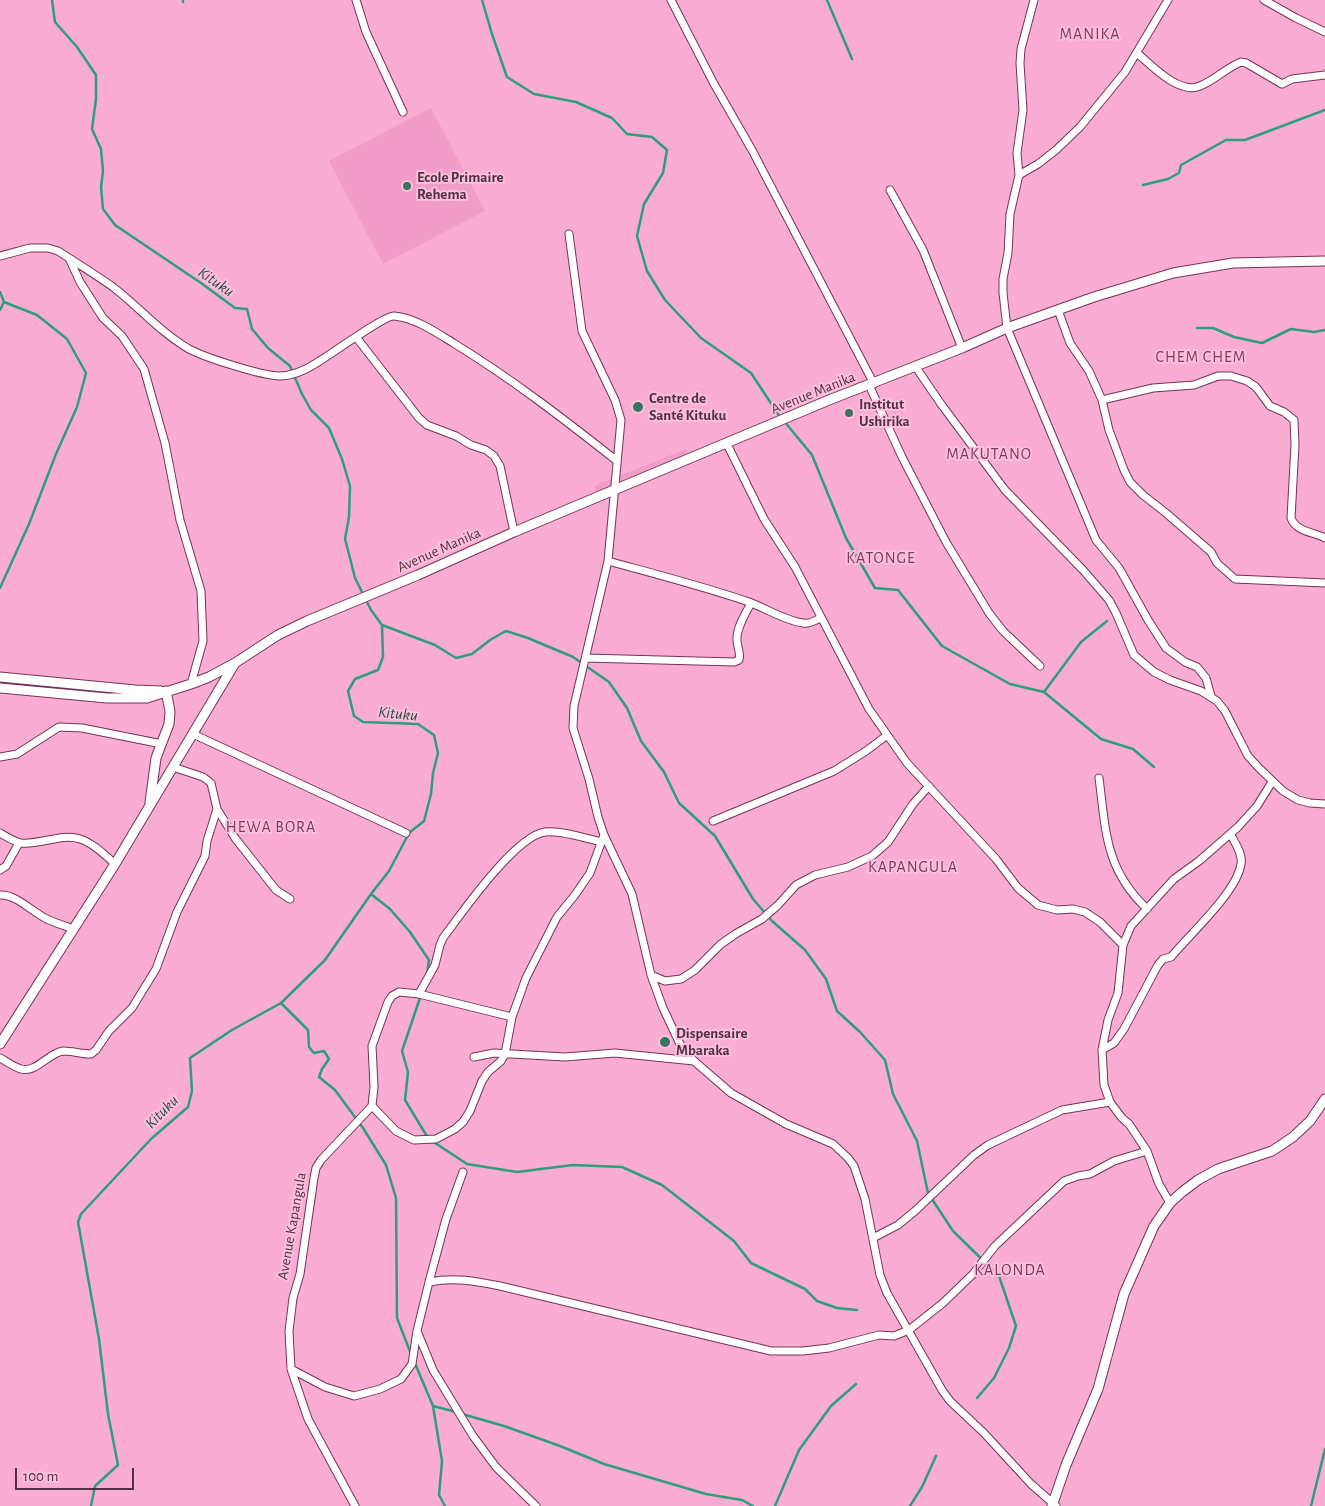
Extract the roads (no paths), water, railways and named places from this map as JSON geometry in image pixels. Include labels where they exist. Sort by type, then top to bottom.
[{"type":"street","points":[[356,0],[366,32],[403,112]]},
{"type":"street","points":[[671,0],[712,82],[752,150],[871,384],[902,457],[946,542],[989,613],[1003,631],[1040,666]]},
{"type":"street","points":[[1034,0],[1021,49],[1023,110],[1017,153],[1019,175],[1010,214],[1008,253],[1003,280],[1007,328],[1096,540],[1119,568],[1166,648],[1184,662],[1197,667],[1206,678],[1211,696]]},
{"type":"street","points":[[1019,175],[1044,159],[1076,132],[1125,72],[1168,0]]},
{"type":"street","points":[[1264,0],[1325,32]]},
{"type":"street","points":[[1137,53],[1163,76],[1187,86],[1198,87],[1241,62],[1282,84],[1292,79],[1325,75]]},
{"type":"street","points":[[890,190],[923,250],[962,348]]},
{"type":"street","points":[[569,234],[582,331],[616,400],[621,420],[608,561],[574,706],[573,728],[590,779],[602,839],[632,894],[651,975],[672,1029],[680,1044],[694,1061],[720,1084],[744,1101],[786,1124],[833,1144],[842,1151],[854,1166],[865,1199],[880,1275],[895,1308],[942,1390],[950,1401],[984,1433],[1054,1506],[1066,1465],[1098,1389],[1124,1294],[1154,1226],[1170,1203],[1198,1180],[1218,1169],[1272,1151],[1293,1138],[1310,1121],[1325,1099]]},
{"type":"street","points":[[0,256],[30,248],[48,248],[58,251],[113,287],[156,326],[190,349],[219,361],[279,376],[295,374],[309,368],[378,321],[392,315],[408,319],[434,331],[509,379],[617,461]]},
{"type":"street","points":[[69,258],[80,282],[103,318],[122,336],[144,369],[163,434],[180,520],[201,591],[203,641],[191,684]]},
{"type":"street","name":"Avenue Manika","points":[[0,688],[107,698],[147,698],[191,684],[235,663],[278,635],[307,621],[614,490],[1007,328],[1103,294],[1173,273],[1233,263],[1325,262]]},
{"type":"street","points":[[1058,310],[1070,343],[1089,371],[1102,400],[1109,430],[1124,470],[1136,489],[1211,552],[1216,563],[1235,580],[1325,583]]},
{"type":"street","points":[[356,337],[419,418],[427,425],[456,436],[470,445],[486,450],[494,456],[500,466],[514,532]]},
{"type":"street","points":[[915,366],[1005,490],[1083,570],[1108,600],[1116,613],[1134,655],[1154,672],[1211,696],[1225,711],[1248,756],[1283,791],[1298,800],[1325,804]]},
{"type":"street","points":[[1102,400],[1153,388],[1194,385],[1218,376],[1232,376],[1247,381],[1256,387],[1270,406],[1284,412],[1294,420],[1296,445],[1291,518],[1293,523],[1302,530],[1325,538]]},
{"type":"street","points":[[727,444],[764,519],[795,567],[868,709],[907,763],[996,859],[1018,888],[1038,905],[1057,910],[1073,909],[1085,912],[1100,922],[1123,946]]},
{"type":"street","points":[[608,561],[694,584],[751,603],[804,624],[820,618]]},
{"type":"street","points":[[586,658],[734,662],[739,660],[740,654],[737,640],[739,629],[751,603]]},
{"type":"street","points":[[0,1044],[115,864],[235,663]]},
{"type":"street","points":[[0,678],[166,691],[169,718],[156,758],[148,809]]},
{"type":"street","points":[[0,757],[17,754],[59,727],[82,728],[162,744]]},
{"type":"street","points":[[193,734],[406,833]]},
{"type":"street","points":[[713,821],[834,771],[866,752],[886,736]]},
{"type":"street","points":[[173,767],[203,777],[210,783],[217,809],[235,838],[276,890],[290,899]]},
{"type":"street","points":[[1099,778],[1107,838],[1119,874],[1132,894],[1147,908]]},
{"type":"street","points":[[1170,1203],[1159,1184],[1147,1150],[1130,1124],[1122,1118],[1110,1102],[1104,1085],[1102,1050],[1108,1020],[1118,993],[1123,946],[1131,926],[1147,908],[1174,879],[1200,861],[1231,835],[1257,806],[1272,782]]},
{"type":"street","points":[[651,975],[665,981],[681,980],[695,970],[721,944],[762,919],[796,885],[816,875],[848,867],[872,856],[888,842],[913,804],[929,786]]},
{"type":"street","points":[[0,1058],[21,1069],[28,1069],[36,1066],[53,1054],[64,1051],[91,1054],[96,1050],[109,1031],[132,1008],[156,969],[178,912],[205,856],[207,841],[217,809]]},
{"type":"street","points":[[419,994],[435,965],[443,938],[509,855],[534,836],[544,832],[602,839]]},
{"type":"street","points":[[0,834],[19,843],[32,844],[65,838],[80,839],[115,864]]},
{"type":"street","points":[[1102,1050],[1114,1043],[1124,1029],[1158,965],[1163,959],[1171,956],[1207,918],[1235,880],[1241,863],[1239,851],[1231,835]]},
{"type":"street","points":[[512,1017],[419,994],[399,992],[392,996],[384,1010],[372,1046],[374,1087],[372,1106],[396,1131],[414,1140],[436,1139],[455,1129],[463,1122],[488,1072],[501,1061],[512,1017],[526,978],[556,917],[585,882],[590,873],[602,839]]},
{"type":"street","points":[[0,870],[6,866],[19,843]]},
{"type":"street","points":[[0,895],[12,898],[48,920],[74,929]]},
{"type":"street","points":[[474,1057],[487,1053],[565,1057],[615,1053],[694,1061]]},
{"type":"street","points":[[873,1238],[898,1225],[915,1212],[974,1155],[988,1145],[1062,1110],[1110,1102]]},
{"type":"street","name":"Avenue Kapangula","points":[[355,1506],[308,1419],[291,1369],[289,1331],[292,1298],[300,1274],[316,1168],[321,1160],[372,1106]]},
{"type":"street","points":[[429,1282],[448,1278],[477,1281],[771,1351],[803,1351],[829,1348],[879,1335],[894,1336],[909,1330],[973,1274],[1002,1240],[1064,1181],[1090,1174],[1114,1161],[1147,1150]]},
{"type":"street","points":[[291,1369],[325,1387],[354,1396],[380,1389],[400,1379],[412,1364],[417,1331],[429,1282],[446,1219],[463,1172]]},
{"type":"street","points":[[417,1331],[433,1370],[473,1436],[496,1467],[536,1506]]},
{"type":"waterway","name":"Kituku","points":[[52,0],[55,22],[77,47],[96,75],[96,99],[92,129],[101,149],[103,209],[115,225],[235,308],[247,309],[252,329],[268,348],[290,366],[311,410],[329,428],[342,459],[350,486],[349,517],[345,539],[355,578],[371,610],[382,625],[383,657],[378,670],[355,679],[348,691],[354,716],[363,722],[418,724],[434,735],[438,753],[424,821],[409,833],[389,871],[325,960],[281,1003],[232,1030],[190,1058],[192,1091],[188,1107],[151,1139],[81,1214],[78,1222],[99,1339],[108,1414],[118,1465],[95,1486],[91,1506]]},
{"type":"waterway","points":[[482,0],[507,77],[534,94],[576,102],[612,118],[627,134],[652,137],[667,150],[663,173],[644,204],[637,236],[647,271],[665,300],[701,338],[751,373],[780,417]]},
{"type":"waterway","points":[[827,0],[852,59]]},
{"type":"waterway","points":[[1143,185],[1168,179],[1179,173],[1181,165],[1226,140],[1245,140],[1325,110]]},
{"type":"waterway","points":[[0,292],[4,302],[37,315],[67,339],[86,373],[77,407],[56,454],[29,524],[0,588]]},
{"type":"waterway","points":[[0,310],[4,302]]},
{"type":"waterway","points":[[1197,328],[1213,328],[1234,337],[1262,343],[1291,329],[1314,332],[1325,330]]},
{"type":"waterway","points":[[784,421],[812,455],[846,538],[875,588],[898,590],[942,646],[1010,684],[1044,692],[1101,739],[1133,749],[1154,767]]},
{"type":"waterway","points":[[1044,692],[1081,642],[1107,621]]},
{"type":"waterway","points":[[382,625],[435,645],[456,658],[472,654],[490,640],[506,631],[573,657],[609,682],[627,708],[641,741],[664,772],[679,803],[715,836],[753,899],[772,921],[805,950],[826,979],[837,1011],[860,1032],[885,1060],[893,1094],[917,1141],[928,1193],[953,1231],[999,1276],[1016,1326],[1009,1348],[994,1378],[977,1398]]},
{"type":"waterway","points":[[371,894],[390,909],[410,932],[429,960],[427,975]]},
{"type":"waterway","points":[[421,995],[402,1051],[408,1072],[405,1100],[428,1138]]},
{"type":"waterway","points":[[281,1003],[308,1030],[309,1047],[314,1053],[324,1051],[329,1059],[319,1077],[335,1090],[363,1128],[386,1165],[396,1198],[397,1318],[411,1354]]},
{"type":"waterway","points":[[432,1141],[467,1164],[517,1172],[573,1165],[622,1167],[662,1185],[734,1241],[751,1263],[805,1289],[817,1301],[837,1308],[857,1310]]},
{"type":"waterway","points":[[414,1361],[433,1406],[442,1461],[439,1495],[445,1506]]},
{"type":"waterway","points":[[775,1506],[799,1450],[831,1406],[856,1384]]},
{"type":"waterway","points":[[433,1406],[456,1412]]},
{"type":"waterway","points":[[462,1414],[504,1426],[604,1464],[706,1494],[742,1500],[753,1506]]},
{"type":"waterway","points":[[1311,1506],[1325,1449]]},
{"type":"waterway","points":[[910,1506],[922,1487],[936,1456]]},
{"type":"place","name":"Ecole Primaire Rehema","points":[[407,186]]},
{"type":"place","name":"Centre de Santé Kituku","points":[[638,407]]},
{"type":"place","name":"Institut Ushirika","points":[[849,413]]},
{"type":"place","name":"Dispensaire Mbaraka","points":[[665,1042]]},
{"type":"district","name":"MANIKA","points":[[1090,34]]},
{"type":"district","name":"CHEM CHEM","points":[[1201,357]]},
{"type":"district","name":"MAKUTANO","points":[[989,454]]},
{"type":"district","name":"KATONGE","points":[[881,558]]},
{"type":"district","name":"HEWA BORA","points":[[271,827]]},
{"type":"district","name":"KAPANGULA","points":[[913,867]]},
{"type":"district","name":"KALONDA","points":[[1010,1270]]}]
